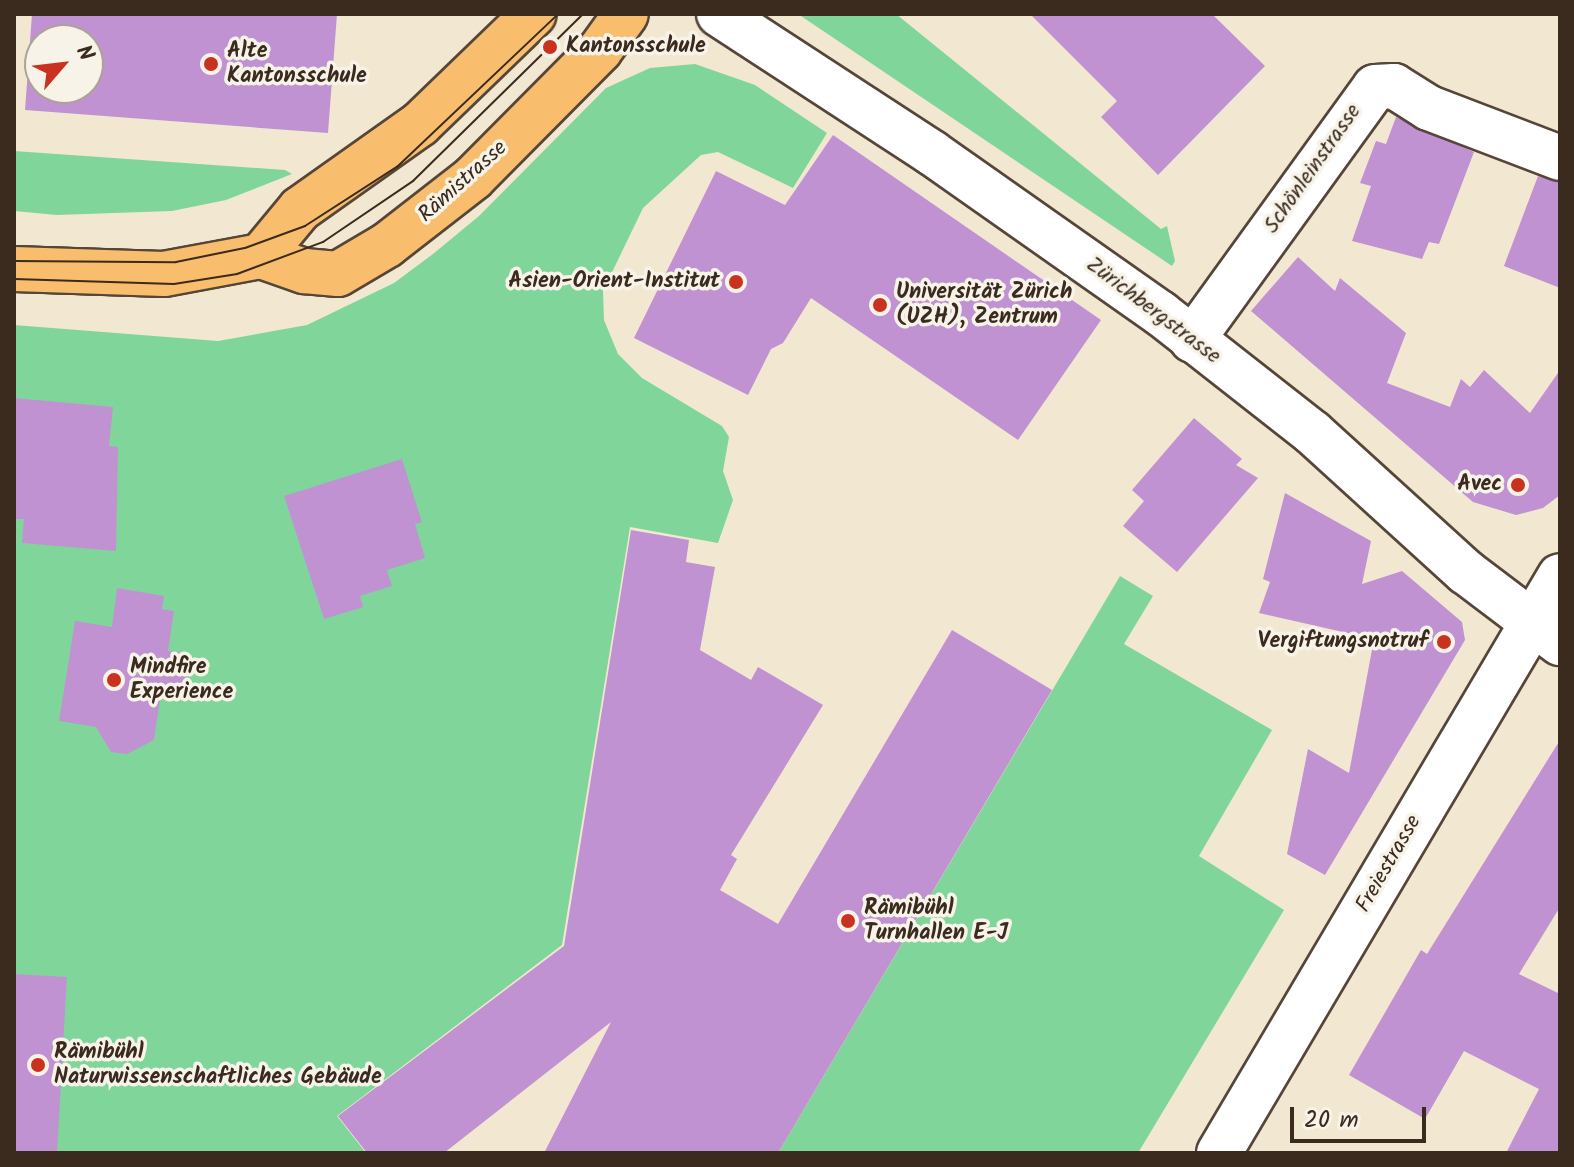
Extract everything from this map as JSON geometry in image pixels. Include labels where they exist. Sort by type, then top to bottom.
[{"type":"main road","points":[[261,256],[300,209],[420,124],[534,14]]},
{"type":"main road","name":"Rämistrasse","points":[[14,269],[164,274],[261,256],[304,271],[338,274],[387,245],[473,178],[600,50],[626,14]]},
{"type":"street","name":"Zürichbergstrasse","points":[[719,14],[932,153],[1192,340],[1313,433],[1466,572],[1547,633]]},
{"type":"street","name":"Schönleinstrasse","points":[[1192,340],[1368,93],[1384,84],[1394,86],[1429,108],[1560,158]]},
{"type":"street","name":"Freiestrasse","points":[[1219,1153],[1547,633],[1560,576]]},
{"type":"green space","points":[[798,14],[896,14],[1161,229],[1167,226],[1175,261],[1172,266]]},
{"type":"green space","points":[[695,64],[755,85],[827,133],[793,188],[718,152],[701,155],[643,208],[603,291],[604,320],[618,354],[642,378],[722,426],[729,437],[723,471],[733,500],[718,543],[630,527],[562,945],[337,1116],[366,1153],[14,1153],[14,325],[218,341],[307,325],[394,283],[433,254],[479,216],[606,88],[650,68]]},
{"type":"green space","points":[[14,151],[285,170],[292,174],[226,200],[172,211],[57,215],[14,211]]},
{"type":"green space","points":[[1120,576],[1153,596],[1124,644],[1272,730],[1199,856],[1284,910],[1138,1153],[778,1153]]},
{"type":"building","name":"Alte Kantonsschule","points":[[32,14],[337,14],[328,133],[25,110],[25,104],[104,104],[104,24],[31,24]]},
{"type":"building","points":[[1030,14],[1212,14],[1265,66],[1158,175],[1101,117],[1117,101]]},
{"type":"building","points":[[1396,117],[1474,152],[1439,244],[1429,242],[1422,259],[1352,241],[1371,186],[1360,183],[1376,141],[1386,144]]},
{"type":"building","points":[[833,135],[1101,320],[1018,440],[811,298],[783,343],[771,349],[748,395],[634,338],[716,171],[785,205]]},
{"type":"building","points":[[1538,176],[1560,182],[1560,288],[1504,266]]},
{"type":"building","points":[[1298,257],[1335,291],[1340,278],[1406,333],[1387,383],[1450,407],[1461,379],[1470,387],[1484,370],[1530,413],[1560,370],[1560,495],[1543,508],[1516,515],[1473,502],[1251,311]]},
{"type":"building","points":[[14,398],[113,407],[109,446],[118,447],[116,551],[22,543],[24,519],[14,519]]},
{"type":"building","points":[[1194,418],[1242,459],[1236,465],[1258,478],[1177,572],[1123,526],[1144,501],[1132,490]]},
{"type":"building","points":[[402,459],[422,522],[415,524],[425,558],[387,570],[392,586],[360,596],[363,607],[324,619],[284,496]]},
{"type":"building","points":[[1285,493],[1371,541],[1362,584],[1402,571],[1462,622],[1465,640],[1325,875],[1287,854],[1308,749],[1349,773],[1374,639],[1259,613],[1270,582],[1263,579]]},
{"type":"building","points":[[631,530],[689,540],[686,562],[715,567],[700,650],[751,680],[758,667],[823,705],[731,855],[737,859],[720,890],[778,924],[952,630],[1052,690],[778,1153],[544,1153],[611,1022],[444,1153],[367,1153],[338,1116],[564,946]]},
{"type":"building","name":"Mindfire Experience","points":[[117,588],[164,596],[162,609],[174,611],[168,651],[189,654],[184,689],[162,686],[154,740],[127,754],[111,752],[96,727],[59,721],[75,621],[112,627]]},
{"type":"building","points":[[1560,740],[1560,907],[1519,974],[1560,994],[1560,1153],[1506,1153],[1539,1089],[1464,1051],[1425,1119],[1349,1075],[1421,950],[1427,954]]},
{"type":"building","name":"Rämibühl Naturwissenschaftliches Gebäude","points":[[14,974],[67,977],[57,1153],[14,1153]]},
{"type":"tram line","points":[[14,261],[176,262],[245,248],[305,226],[398,166],[558,14]]},
{"type":"tram line","points":[[14,279],[174,284],[237,274],[323,242],[413,181],[583,14]]},
{"type":"place","name":"Kantonsschule","points":[[550,47]]},
{"type":"place","name":"Alte Kantonsschule","points":[[211,64]]},
{"type":"place","name":"Asien-Orient-Institut","points":[[736,282]]},
{"type":"place","name":"Universität Zürich (UZH), Zentrum","points":[[880,305]]},
{"type":"place","name":"Avec","points":[[1518,485]]},
{"type":"place","name":"Vergiftungsnotruf","points":[[1444,642]]},
{"type":"place","name":"Mindfire Experience","points":[[114,680]]},
{"type":"place","name":"Rämibühl Turnhallen E-J","points":[[848,921]]},
{"type":"place","name":"Rämibühl Naturwissenschaftliches Gebäude","points":[[38,1065]]}]
